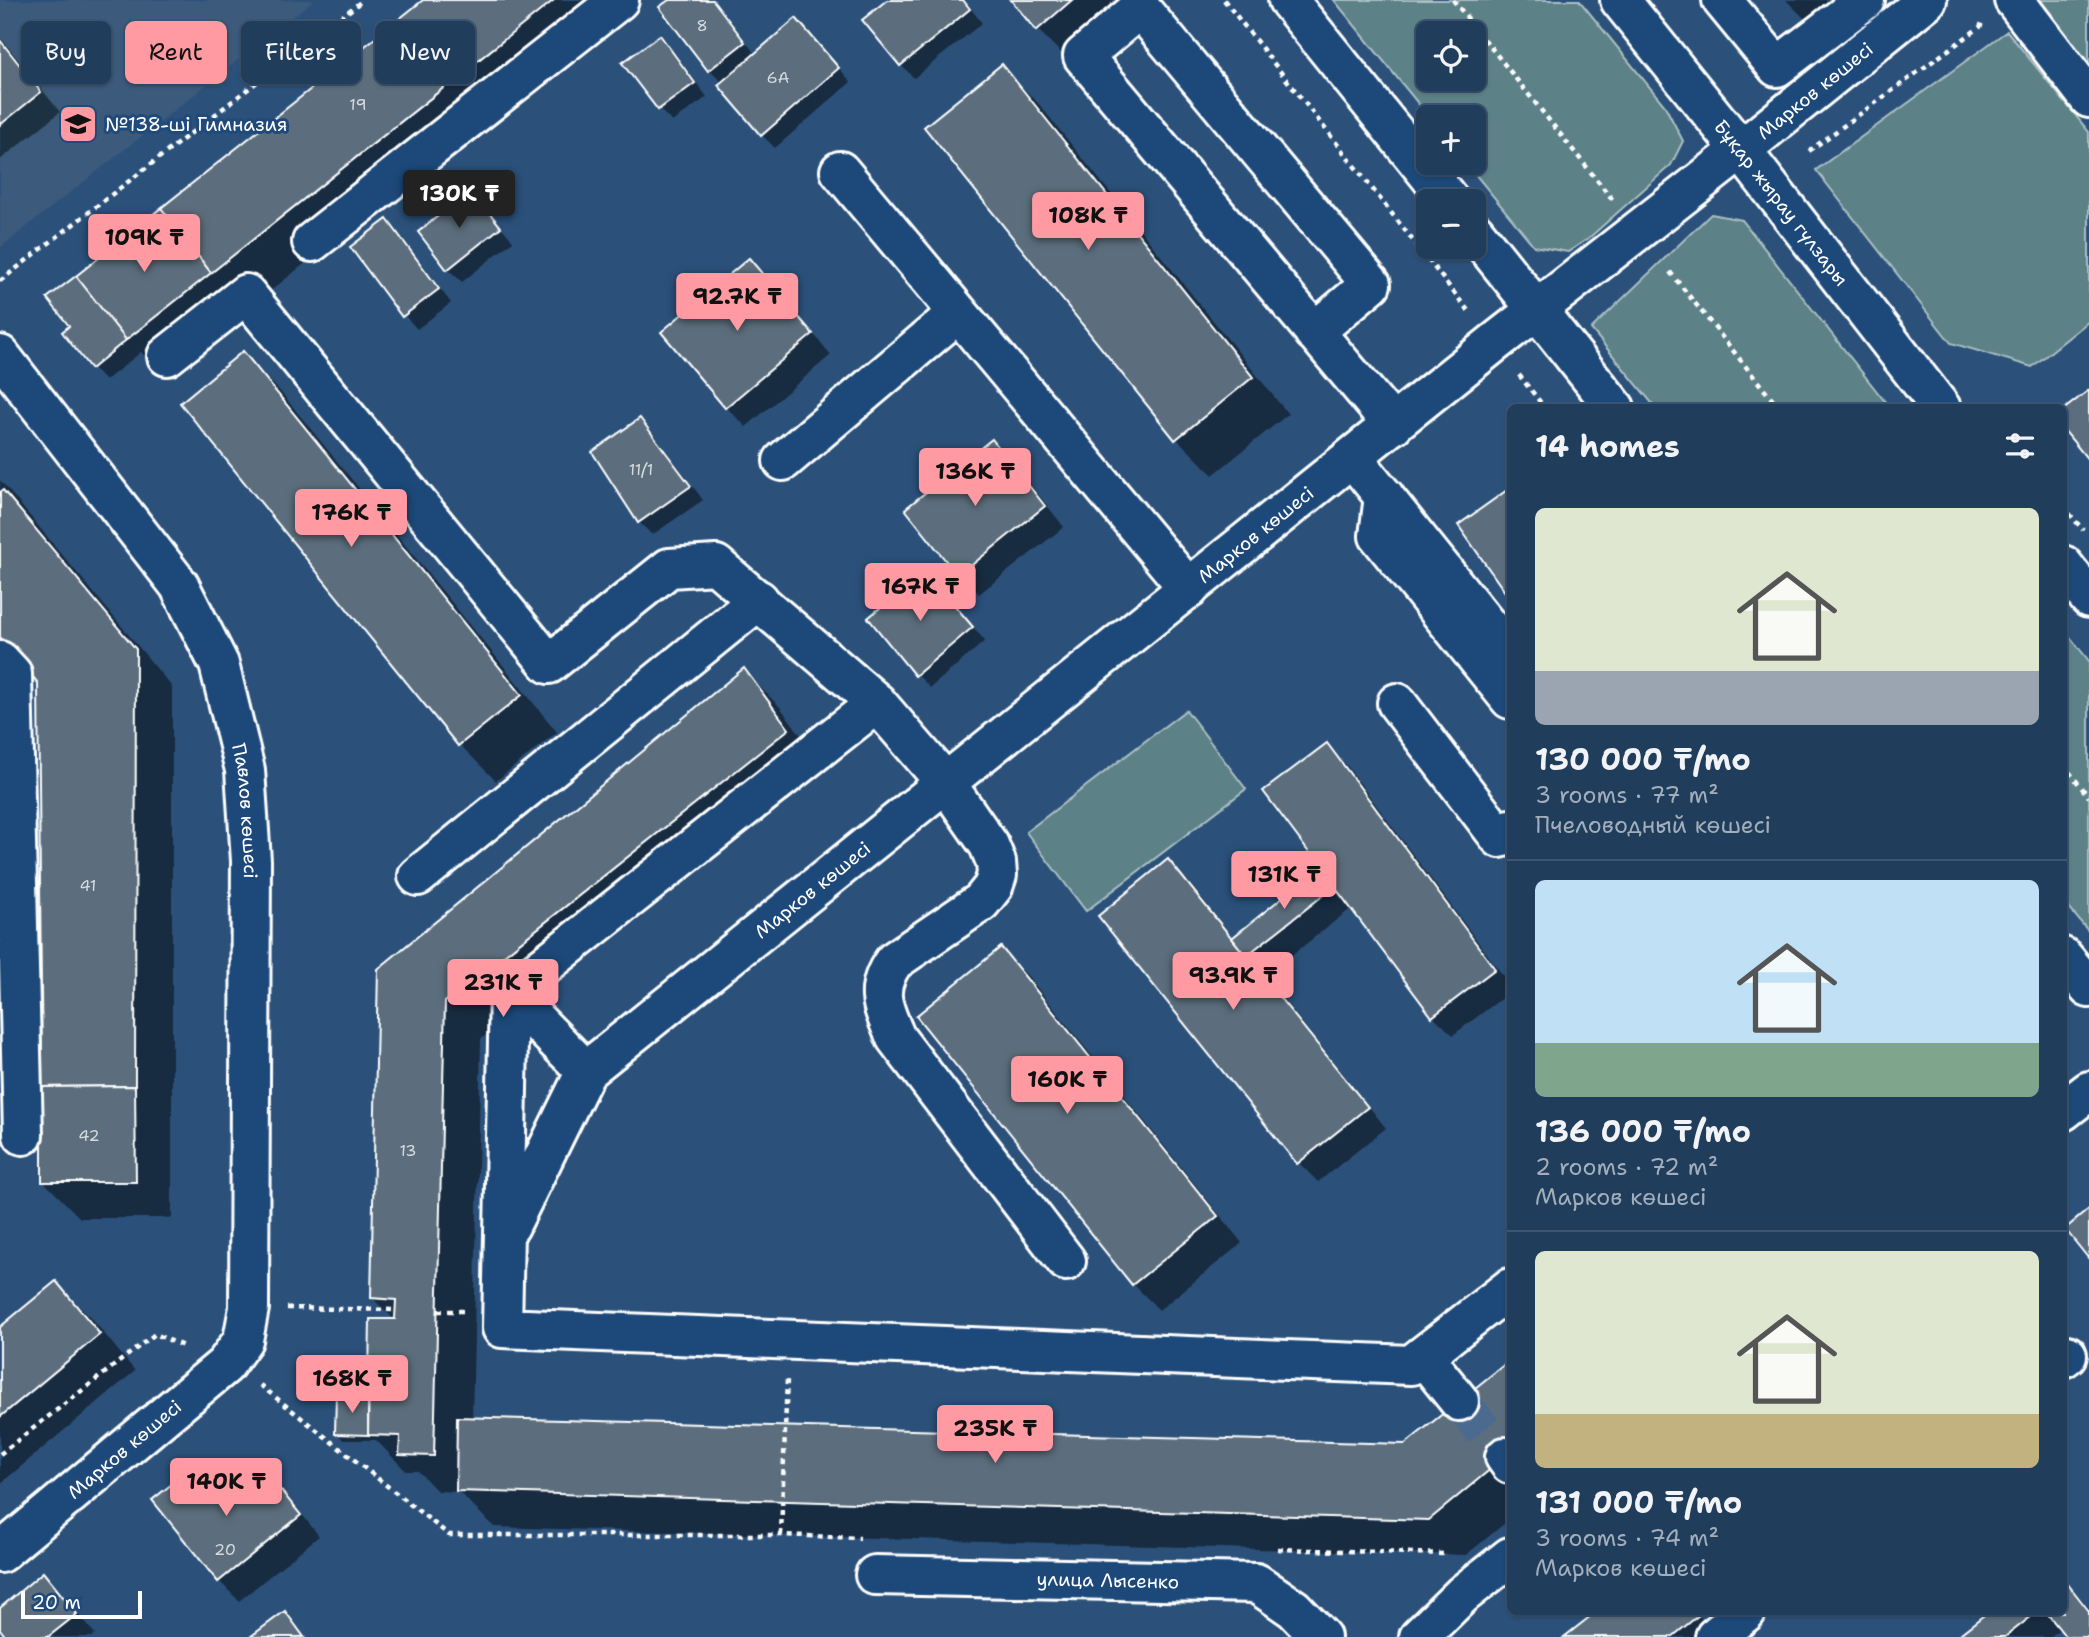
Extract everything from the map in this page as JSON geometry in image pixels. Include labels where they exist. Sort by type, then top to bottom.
[{"type":"street","points":[[312,242],[619,0]]},
{"type":"street","points":[[1288,0],[1440,189]]},
{"type":"street","name":"Бұқар жырау гүлзары","points":[[1620,0],[1741,150],[1938,404]]},
{"type":"street","points":[[1722,0],[1777,67],[1865,0]]},
{"type":"street","name":"Марков көшесі","points":[[586,1071],[1494,343],[1741,150],[1919,2]]},
{"type":"street","points":[[1314,332],[1371,285],[1140,8],[1083,56],[1314,332],[1393,425]]},
{"type":"street","points":[[1999,9],[2089,98]]},
{"type":"street","points":[[840,172],[1189,589]]},
{"type":"street","points":[[1486,246],[1612,404]]},
{"type":"street","points":[[167,356],[246,294],[549,664],[668,568],[716,565],[877,703],[946,783],[989,845],[996,862],[997,875],[993,887],[981,902],[894,961],[886,972],[881,987],[883,1009],[897,1038],[1066,1261]]},
{"type":"street","points":[[783,461],[958,313]]},
{"type":"street","name":"Павлов көшесі","points":[[0,355],[179,585],[219,664],[245,770],[251,861],[239,1338]]},
{"type":"street","points":[[1353,457],[1507,650]]},
{"type":"street","points":[[1384,496],[1379,536],[1507,695]]},
{"type":"street","points":[[2067,570],[2089,598]]},
{"type":"street","points":[[418,876],[759,600]]},
{"type":"street","points":[[0,661],[12,674],[23,1135]]},
{"type":"street","points":[[509,993],[877,703]]},
{"type":"street","points":[[1397,703],[1500,838],[1507,832]]},
{"type":"street","points":[[2067,962],[2089,988]]},
{"type":"street","points":[[504,1237],[586,1071],[509,993]]},
{"type":"street","points":[[509,993],[502,1328],[1411,1365],[1507,1290]]},
{"type":"street","points":[[2067,1108],[2089,1091]]},
{"type":"street","name":"Марков көшесі","points":[[0,1553],[239,1338]]},
{"type":"street","points":[[1423,1356],[1459,1401]]},
{"type":"street","points":[[1419,1637],[1463,1594],[1507,1559]]},
{"type":"street","name":"улица Лысенко","points":[[875,1575],[1256,1583],[1294,1609],[1321,1637]]},
{"type":"street","points":[[1716,1637],[1742,1615]]},
{"type":"path","points":[[0,281],[363,0]]},
{"type":"path","points":[[1224,0],[1542,404]]},
{"type":"path","points":[[1453,0],[1618,206]]},
{"type":"path","points":[[1809,151],[1980,27],[1999,9]]},
{"type":"path","points":[[1670,272],[1776,404]]},
{"type":"path","points":[[2067,511],[2089,538]]},
{"type":"path","points":[[2067,769],[2089,797]]},
{"type":"path","points":[[0,1454],[155,1334],[239,1338],[395,1310]]},
{"type":"path","points":[[239,1338],[259,1384],[450,1535],[781,1535],[788,1340]]},
{"type":"shaded area","name":"№138-ші Гимназия","points":[[0,0],[314,0],[287,21],[241,21],[241,58],[227,69],[227,21],[125,21],[125,84],[208,84],[0,248]]},
{"type":"green space","points":[[1334,0],[1579,0],[1665,106],[1683,141],[1671,165],[1589,238],[1568,252],[1534,246],[1476,175],[1486,175],[1486,105],[1419,105]]},
{"type":"green space","points":[[2027,0],[2089,0],[2089,78]]},
{"type":"green space","points":[[2007,31],[2089,132],[2089,321],[2032,367],[1951,343],[1816,170]]},
{"type":"green space","points":[[1711,214],[1742,220],[1887,404],[1653,404],[1591,329]]},
{"type":"green space","points":[[2067,633],[2089,661],[2089,932],[2067,906]]},
{"type":"green space","points":[[1186,710],[1246,789],[1086,911],[1026,832]]},
{"type":"building","points":[[423,0],[554,0],[475,63],[475,21],[397,21]]},
{"type":"building","points":[[669,0],[713,0],[745,42],[708,71],[659,7]]},
{"type":"building","points":[[887,0],[963,0],[970,9],[900,66],[862,20]]},
{"type":"building","points":[[1011,0],[1072,0],[1036,31]]},
{"type":"building","points":[[796,18],[839,68],[761,136],[718,85]]},
{"type":"building","points":[[660,35],[695,83],[658,110],[622,63]]},
{"type":"building","points":[[375,38],[375,84],[448,84],[211,273],[161,208],[317,84],[361,84],[361,49]]},
{"type":"building","points":[[0,40],[21,67],[21,84],[35,84],[41,92],[0,125]]},
{"type":"building","points":[[1002,64],[1253,377],[1175,440],[924,127]]},
{"type":"building","points":[[471,190],[501,227],[447,270],[418,232]]},
{"type":"building","points":[[161,208],[211,273],[126,340],[76,276]]},
{"type":"building","points":[[387,219],[439,289],[402,317],[350,247]]},
{"type":"building","points":[[749,258],[813,334],[725,408],[661,332]]},
{"type":"building","points":[[76,276],[126,340],[91,369],[62,332],[69,326],[47,298]]},
{"type":"building","points":[[243,351],[522,695],[458,746],[180,403]]},
{"type":"building","points":[[2089,390],[2089,461],[2067,434],[2067,407]]},
{"type":"building","points":[[640,418],[691,486],[638,523],[592,452]]},
{"type":"building","points":[[992,439],[1045,506],[958,576],[905,509]]},
{"type":"building","points":[[3,490],[136,649],[135,1086],[42,1087],[38,683],[0,637],[0,492]]},
{"type":"building","points":[[1507,490],[1507,595],[1458,525]]},
{"type":"building","points":[[925,570],[973,627],[915,676],[868,618]]},
{"type":"building","points":[[744,668],[789,729],[445,1002],[434,1456],[399,1455],[400,1436],[368,1435],[370,1319],[395,1319],[396,1300],[371,1298],[378,969]]},
{"type":"building","points":[[1327,743],[1495,969],[1432,1017],[1263,791]]},
{"type":"building","points":[[1168,859],[1368,1107],[1297,1164],[1098,916]]},
{"type":"building","points":[[1320,867],[1335,886],[1246,956],[1232,938]]},
{"type":"building","points":[[1001,947],[1218,1216],[1132,1285],[916,1016]]},
{"type":"building","points":[[135,1086],[136,1182],[42,1182],[42,1087]]},
{"type":"building","points":[[2089,1209],[2089,1259],[2067,1232],[2067,1227]]},
{"type":"building","points":[[56,1281],[100,1334],[0,1417],[0,1327]]},
{"type":"building","points":[[1507,1362],[1507,1455],[1429,1520],[456,1491],[457,1417],[1405,1444]]},
{"type":"building","points":[[336,1395],[368,1395],[368,1435],[335,1434]]},
{"type":"building","points":[[262,1467],[301,1515],[218,1582],[152,1500],[192,1468],[219,1501]]},
{"type":"building","points":[[43,1572],[77,1614],[48,1637],[6,1637],[0,1629],[0,1608]]},
{"type":"building","points":[[2067,1583],[2089,1611],[2089,1637],[2066,1637],[2048,1615],[2067,1615]]},
{"type":"building","points":[[285,1611],[304,1637],[250,1637]]},
{"type":"building","points":[[1592,1615],[1699,1615],[1672,1637],[1564,1637]]},
{"type":"building","points":[[1984,1615],[2033,1615],[2005,1637],[1956,1637]]},
{"type":"tunnel","points":[[1459,1401],[1505,1457]]},
{"type":"place","name":"№138-ші Гимназия","points":[[78,124]]}]
